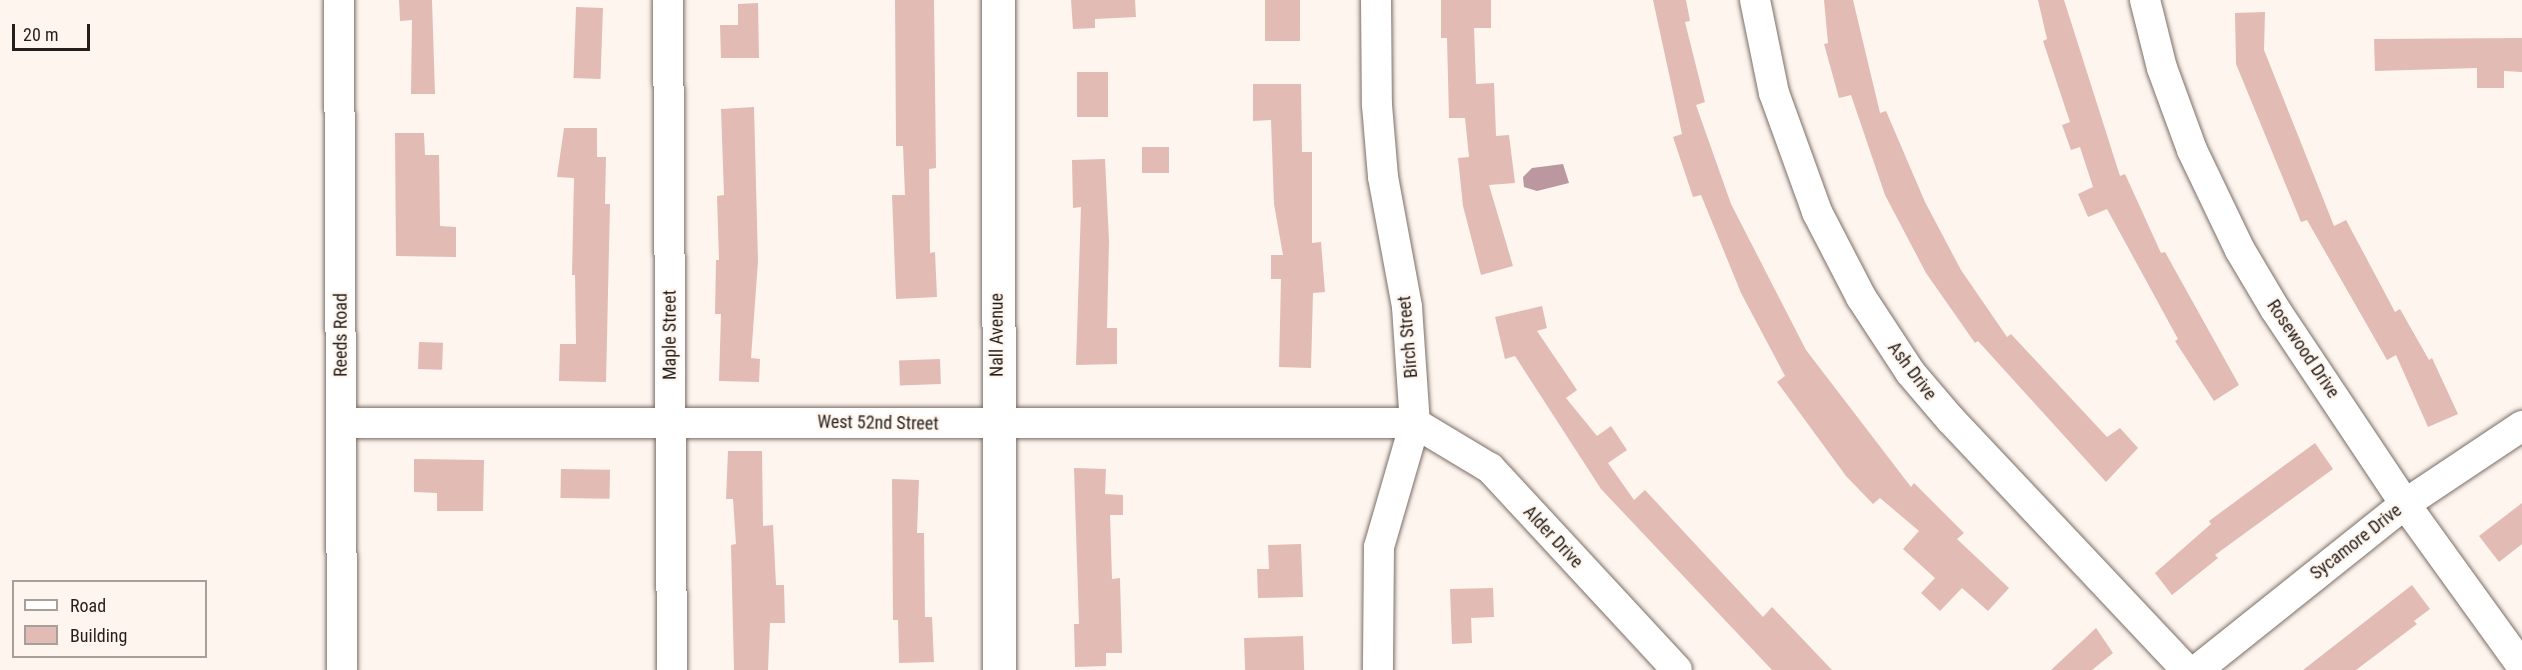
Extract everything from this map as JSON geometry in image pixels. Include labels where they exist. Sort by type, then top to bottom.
[{"type":"street","name":"Reeds Road","points":[[339,0],[342,670]]},
{"type":"street","name":"Maple Street","points":[[668,0],[672,670]]},
{"type":"street","name":"Nall Avenue","points":[[998,0],[999,670]]},
{"type":"street","name":"Birch Street","points":[[1376,0],[1378,117],[1383,177],[1407,307],[1415,423],[1379,547],[1378,670]]},
{"type":"street","name":"Ash Drive","points":[[1755,0],[1778,104],[1817,212],[1861,297],[1911,372],[1951,420],[2187,670]]},
{"type":"street","name":"Rosewood Drive","points":[[2145,0],[2162,68],[2192,150],[2240,250],[2275,309],[2405,504],[2522,666]]},
{"type":"street","name":"West 52nd Street","points":[[341,423],[670,422],[997,425],[1415,423]]},
{"type":"street","name":"Alder Drive","points":[[1415,423],[1490,468],[1677,670]]},
{"type":"street","name":"Sycamore Drive","points":[[2197,670],[2405,504],[2522,426]]},
{"type":"shaded area","points":[[1563,164],[1569,183],[1537,191],[1524,187],[1523,177],[1532,168]]},
{"type":"building","points":[[399,0],[432,0],[435,94],[411,94],[412,20],[400,21]]},
{"type":"building","points":[[895,0],[934,0],[936,168],[929,169],[930,253],[935,252],[937,297],[896,299],[892,195],[905,195],[903,146],[896,146]]},
{"type":"building","points":[[1071,0],[1135,0],[1136,17],[1095,19],[1095,28],[1073,29]]},
{"type":"building","points":[[1265,0],[1300,0],[1300,41],[1265,41]]},
{"type":"building","points":[[1441,0],[1491,0],[1491,28],[1474,28],[1476,84],[1494,83],[1496,136],[1509,135],[1515,183],[1489,185],[1513,266],[1481,275],[1463,206],[1458,158],[1469,157],[1465,118],[1449,118],[1447,38],[1441,38]]},
{"type":"building","points":[[1653,0],[1686,0],[1690,21],[1685,22],[1705,102],[1696,105],[1731,204],[1806,350],[1911,487],[1914,483],[1964,533],[1957,539],[2009,588],[1988,611],[1962,588],[1940,611],[1921,593],[1935,578],[1903,549],[1919,531],[1880,498],[1873,504],[1846,476],[1777,382],[1785,376],[1741,293],[1701,195],[1693,197],[1673,137],[1682,134]]},
{"type":"building","points":[[1824,0],[1853,0],[1880,113],[1886,111],[1925,202],[1961,270],[2007,337],[2011,334],[2107,437],[2120,428],[2138,448],[2106,482],[1978,341],[1975,343],[1926,273],[1885,195],[1851,95],[1839,98],[1824,44],[1828,43]]},
{"type":"building","points":[[2038,0],[2064,0],[2120,176],[2125,174],[2161,253],[2165,252],[2239,385],[2214,401],[2175,341],[2178,339],[2107,209],[2088,217],[2078,194],[2093,187],[2080,147],[2071,150],[2062,125],[2070,122],[2043,41],[2047,39]]},
{"type":"building","points":[[758,3],[759,58],[721,58],[720,25],[738,25],[738,4]]},
{"type":"building","points":[[576,7],[603,8],[601,79],[574,78]]},
{"type":"building","points":[[2265,12],[2264,50],[2334,226],[2346,220],[2395,312],[2400,309],[2429,360],[2432,358],[2458,414],[2428,427],[2396,355],[2387,360],[2307,220],[2301,222],[2236,64],[2235,13]]},
{"type":"building","points":[[2522,38],[2522,72],[2504,71],[2504,88],[2477,88],[2477,68],[2375,71],[2374,39]]},
{"type":"building","points":[[1077,72],[1108,72],[1108,117],[1077,117]]},
{"type":"building","points":[[1253,84],[1301,84],[1302,152],[1312,152],[1312,243],[1321,242],[1325,292],[1313,293],[1311,368],[1279,367],[1281,279],[1271,279],[1271,255],[1283,255],[1274,204],[1271,120],[1253,121]]},
{"type":"building","points":[[754,107],[758,261],[751,358],[760,359],[759,382],[719,381],[721,314],[715,314],[716,260],[719,260],[717,196],[724,195],[721,109]]},
{"type":"building","points":[[564,128],[597,128],[597,157],[606,157],[605,204],[610,204],[606,382],[559,381],[560,344],[576,344],[575,275],[572,275],[574,178],[557,177]]},
{"type":"building","points":[[395,133],[424,133],[425,155],[439,155],[440,226],[456,227],[456,257],[396,256]]},
{"type":"building","points":[[1142,147],[1169,147],[1169,173],[1142,173]]},
{"type":"building","points":[[1105,159],[1109,241],[1107,328],[1117,328],[1117,364],[1076,365],[1081,207],[1073,208],[1072,160]]},
{"type":"building","points":[[1542,306],[1547,328],[1537,331],[1577,390],[1566,398],[1597,436],[1611,426],[1627,450],[1608,463],[1634,500],[1645,490],[1763,617],[1772,607],[1832,670],[1772,670],[1601,489],[1515,356],[1505,359],[1495,317]]},
{"type":"building","points":[[419,342],[443,343],[442,370],[418,369]]},
{"type":"building","points":[[940,359],[941,384],[900,385],[899,360]]},
{"type":"building","points":[[2315,443],[2333,469],[2215,555],[2218,558],[2172,595],[2155,573],[2211,524],[2209,521]]},
{"type":"building","points":[[728,451],[762,451],[763,526],[773,525],[776,585],[784,585],[785,623],[770,623],[768,670],[734,670],[731,545],[736,544],[733,499],[726,499]]},
{"type":"building","points":[[414,459],[484,460],[483,511],[437,511],[437,493],[414,492]]},
{"type":"building","points":[[1074,468],[1106,469],[1105,494],[1123,495],[1123,515],[1110,515],[1112,579],[1120,578],[1122,653],[1106,653],[1106,666],[1075,667],[1074,624],[1079,624]]},
{"type":"building","points":[[561,469],[610,470],[609,499],[560,498]]},
{"type":"building","points":[[892,479],[919,480],[917,533],[924,533],[925,617],[932,617],[934,662],[899,663],[898,620],[893,620]]},
{"type":"building","points":[[2522,503],[2522,544],[2499,562],[2479,536]]},
{"type":"building","points":[[1301,544],[1303,597],[1258,598],[1257,569],[1269,569],[1268,545]]},
{"type":"building","points":[[2412,585],[2430,609],[2414,621],[2417,624],[2356,670],[2303,670]]},
{"type":"building","points":[[1493,588],[1494,617],[1471,618],[1472,643],[1452,644],[1450,589]]},
{"type":"building","points":[[2096,628],[2113,653],[2092,670],[2051,670]]},
{"type":"building","points":[[1303,636],[1304,670],[1245,670],[1244,638]]}]
